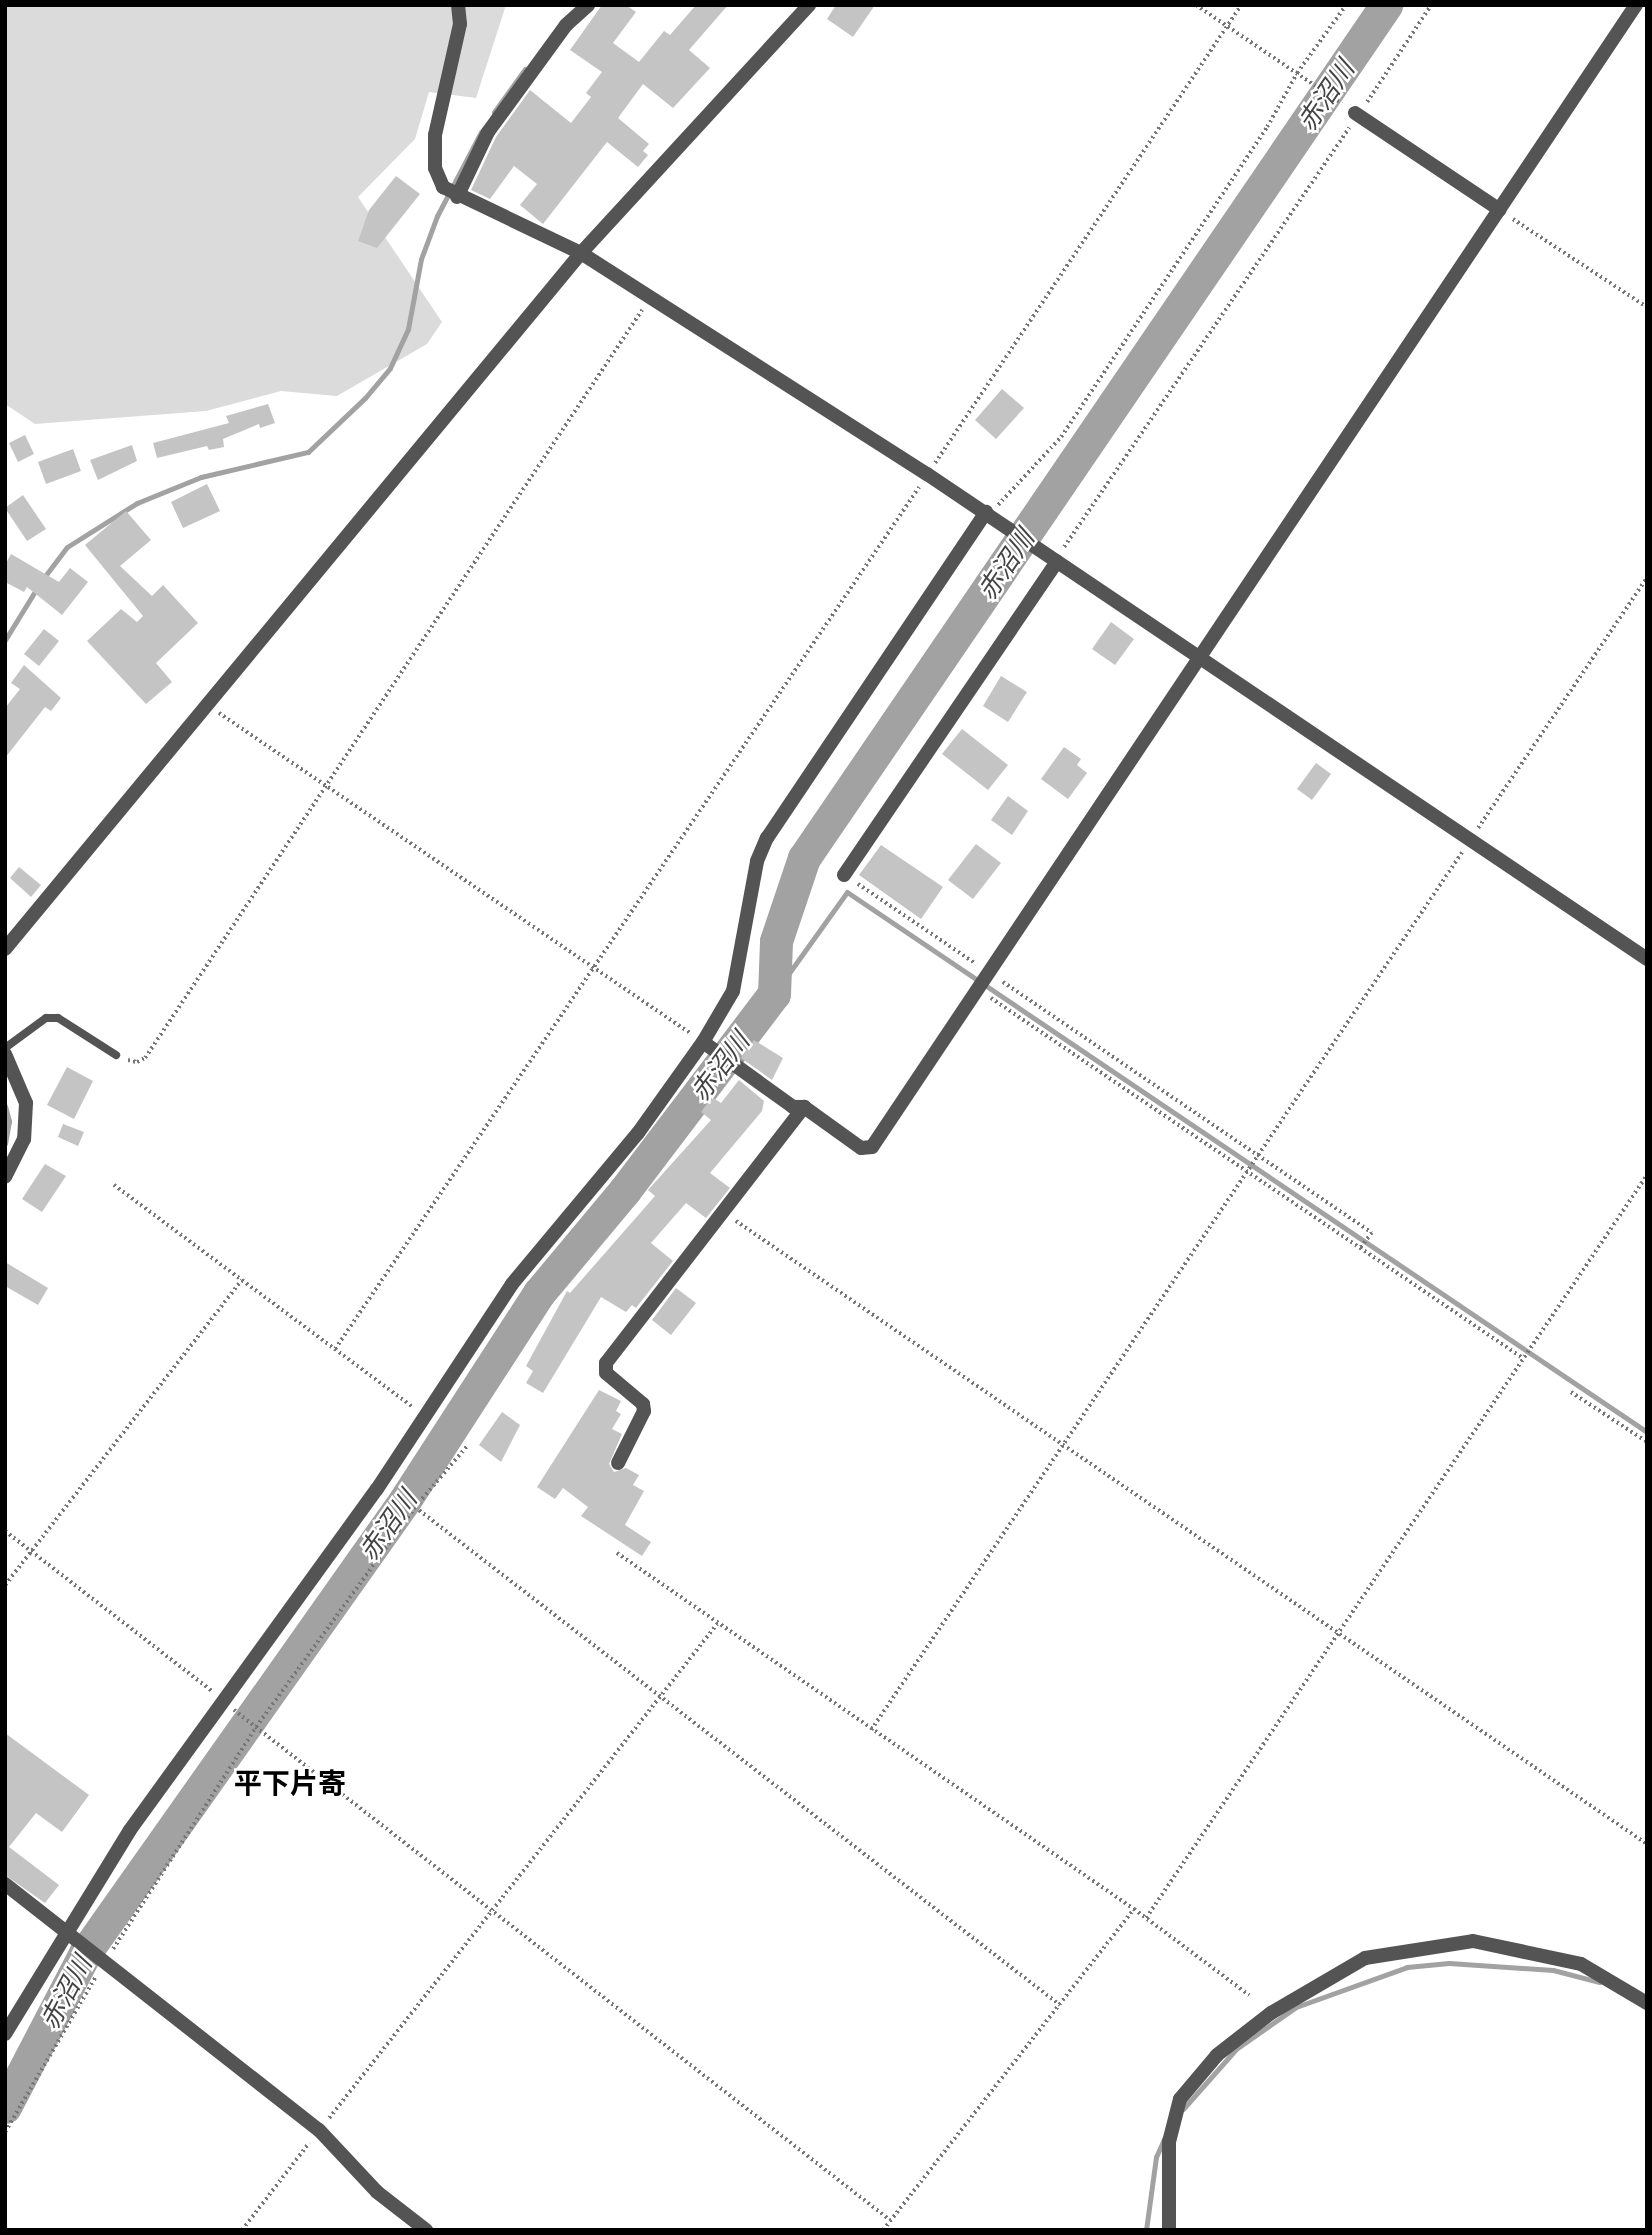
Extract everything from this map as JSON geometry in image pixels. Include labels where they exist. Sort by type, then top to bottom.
[{"type":"street","points":[[458,5],[460,24],[435,135],[435,168],[451,193],[582,253],[651,297],[991,516],[1647,959]]},
{"type":"street","points":[[451,193],[488,132],[566,25],[588,5]]},
{"type":"street","points":[[5,948],[582,253],[809,5]]},
{"type":"street","points":[[703,1042],[793,1107],[804,1107],[861,1148],[872,1147],[1636,5]]},
{"type":"street","points":[[1357,114],[1500,210]]},
{"type":"street","points":[[5,2034],[65,1930],[224,1700],[426,1417],[536,1250],[638,1133],[703,1042],[733,990],[757,861],[766,838],[991,516]]},
{"type":"street","points":[[845,875],[1052,558]]},
{"type":"street","points":[[5,1054],[26,1103],[24,1139],[5,1177]]},
{"type":"street","points":[[618,1463],[644,1411],[643,1404],[606,1373],[606,1363],[804,1107]]},
{"type":"street","points":[[5,1884],[103,1957],[319,2130],[377,2192],[426,2230]]},
{"type":"street","points":[[1169,2230],[1169,2142],[1180,2099],[1217,2055],[1271,2013],[1365,1958],[1473,1941],[1581,1964],[1647,2003]]},
{"type":"lane","points":[[5,1048],[46,1018],[58,1018],[116,1055]]},
{"type":"path","points":[[1196,5],[1357,114]]},
{"type":"path","points":[[335,1349],[1241,5]]},
{"type":"path","points":[[991,516],[1061,437],[1346,5]]},
{"type":"path","points":[[1052,558],[1431,5]]},
{"type":"path","points":[[1500,210],[1647,307]]},
{"type":"path","points":[[116,1055],[137,1062],[145,1058],[651,297]]},
{"type":"path","points":[[871,1730],[1647,577]]},
{"type":"path","points":[[205,704],[592,970],[703,1042]]},
{"type":"path","points":[[845,875],[984,982],[1248,1170],[1524,1357]]},
{"type":"path","points":[[984,982],[1257,1157],[1370,1236],[1361,1248]]},
{"type":"path","points":[[1146,1918],[1647,1175]]},
{"type":"path","points":[[114,1185],[426,1417]]},
{"type":"path","points":[[724,1213],[1647,1844]]},
{"type":"path","points":[[5,1585],[242,1280]]},
{"type":"path","points":[[1571,1392],[1647,1442]]},
{"type":"path","points":[[5,2132],[103,1957],[255,1726],[415,1507],[468,1444]]},
{"type":"path","points":[[415,1507],[1060,2005]]},
{"type":"path","points":[[5,1531],[890,2220]]},
{"type":"path","points":[[617,1553],[1134,1909],[1250,1995]]},
{"type":"path","points":[[242,2230],[718,1624]]},
{"type":"path","points":[[883,2230],[1134,1909]]},
{"type":"shaded area","points":[[5,5],[506,5],[476,98],[429,92],[415,139],[358,197],[442,322],[427,344],[337,396],[281,391],[206,411],[35,424],[5,404]]},
{"type":"building","points":[[602,5],[626,5],[636,12],[613,43],[639,62],[664,31],[670,35],[696,5],[728,5],[689,50],[710,68],[673,108],[643,84],[618,118],[649,144],[643,151],[648,155],[638,167],[607,142],[543,224],[520,205],[537,184],[514,166],[490,199],[471,190],[496,137],[530,90],[571,123],[591,97],[586,93],[602,72],[570,50]]},
{"type":"building","points":[[836,5],[875,5],[853,37],[827,19]]},
{"type":"building","points":[[396,176],[420,194],[377,248],[358,241],[369,210]]},
{"type":"building","points":[[1002,389],[1024,408],[996,439],[975,420]]},
{"type":"building","points":[[268,404],[275,423],[260,428],[259,424],[223,439],[224,447],[209,450],[207,446],[157,458],[153,443],[229,423],[226,416]]},
{"type":"building","points":[[25,435],[34,454],[18,462],[9,443]]},
{"type":"building","points":[[132,445],[137,461],[98,480],[90,460]]},
{"type":"building","points":[[73,449],[81,471],[46,484],[38,462]]},
{"type":"building","points":[[207,484],[220,511],[183,528],[171,502]]},
{"type":"building","points":[[23,495],[46,529],[27,541],[5,508]]},
{"type":"building","points":[[126,511],[151,540],[120,566],[152,596],[163,585],[198,623],[156,663],[172,682],[146,704],[87,641],[121,609],[137,622],[143,616],[85,545]]},
{"type":"building","points":[[11,554],[59,582],[70,568],[88,582],[62,615],[27,587],[24,592],[5,582],[5,565]]},
{"type":"building","points":[[1111,622],[1134,639],[1115,665],[1092,649]]},
{"type":"building","points":[[44,629],[59,641],[39,666],[24,654]]},
{"type":"building","points":[[24,665],[61,698],[51,711],[45,707],[5,758],[5,708],[20,689],[11,683]]},
{"type":"building","points":[[1001,676],[1027,692],[1008,722],[983,706]]},
{"type":"building","points":[[962,729],[1008,765],[988,790],[942,754]]},
{"type":"building","points":[[1064,747],[1081,759],[1077,765],[1087,773],[1068,799],[1041,779]]},
{"type":"building","points":[[1316,763],[1331,774],[1312,800],[1297,789]]},
{"type":"building","points":[[1008,796],[1028,811],[1012,835],[991,820]]},
{"type":"building","points":[[976,844],[1001,863],[973,899],[948,880]]},
{"type":"building","points":[[881,845],[943,887],[921,919],[859,875]]},
{"type":"building","points":[[19,867],[41,885],[31,897],[10,878]]},
{"type":"building","points":[[754,1040],[783,1058],[772,1080],[741,1058]]},
{"type":"building","points":[[67,1067],[93,1081],[74,1119],[47,1105]]},
{"type":"building","points":[[739,1080],[764,1101],[762,1111],[710,1173],[730,1188],[706,1218],[686,1203],[651,1243],[673,1261],[636,1308],[632,1305],[626,1312],[601,1297],[543,1393],[526,1383],[533,1371],[526,1366],[567,1291],[570,1293],[655,1196],[648,1190],[711,1120],[701,1112],[712,1097],[721,1103]]},
{"type":"building","points":[[63,1124],[84,1132],[78,1146],[58,1137]]},
{"type":"building","points":[[45,1164],[66,1176],[42,1212],[22,1199]]},
{"type":"building","points":[[5,1262],[48,1288],[38,1305],[5,1286]]},
{"type":"building","points":[[676,1288],[696,1303],[671,1335],[652,1320]]},
{"type":"building","points":[[599,1390],[621,1401],[616,1411],[621,1414],[612,1429],[622,1434],[609,1464],[614,1472],[626,1468],[639,1475],[633,1485],[644,1491],[625,1525],[651,1542],[642,1556],[581,1516],[588,1507],[563,1488],[555,1499],[537,1487]]},
{"type":"building","points":[[502,1412],[520,1425],[501,1462],[479,1445]]},
{"type":"building","points":[[5,1733],[89,1795],[62,1832],[36,1813],[9,1847],[59,1885],[45,1903],[5,1875]]},
{"type":"waterway","name":"赤沼川","points":[[5,2107],[85,1953],[405,1500],[539,1293],[625,1190],[774,994],[776,941],[804,858],[1386,5]]},
{"type":"waterway","points":[[494,112],[525,69]]},
{"type":"waterway","points":[[42,580],[67,547],[137,503],[201,477],[308,452],[365,398],[390,368],[408,329],[421,259],[437,216],[481,132]]},
{"type":"waterway","points":[[5,640],[37,588]]},
{"type":"waterway","points":[[774,994],[847,892],[1647,1432]]},
{"type":"waterway","points":[[5,1106],[9,1121],[5,1144]]},
{"type":"waterway","points":[[1183,2109],[1236,2049],[1296,2007],[1407,1967],[1449,1963],[1553,1970],[1599,1982]]},
{"type":"waterway","points":[[1146,2230],[1156,2157],[1165,2137]]},
{"type":"district","name":"平下片寄","points":[[290,1782]]}]
